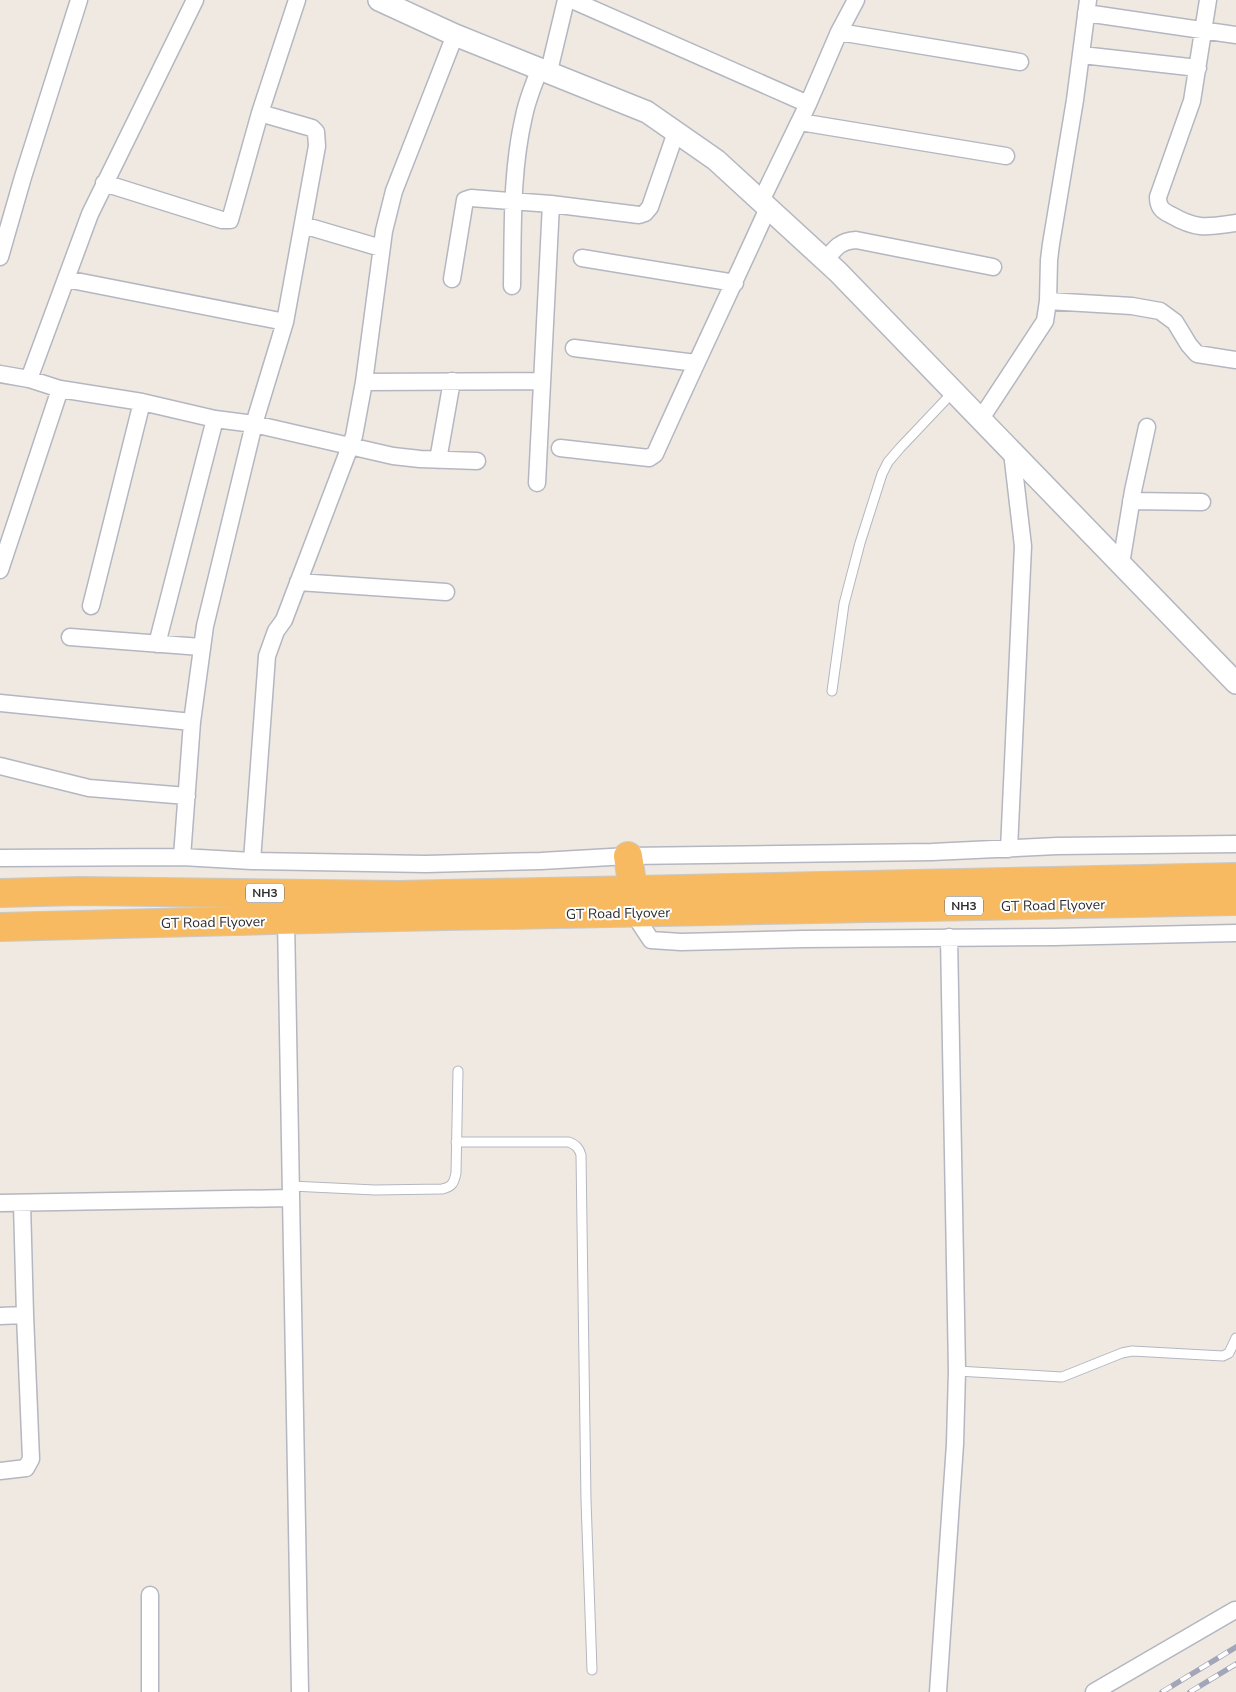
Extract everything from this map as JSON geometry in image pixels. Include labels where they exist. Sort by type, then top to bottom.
[{"type":"highway","points":[[628,856],[633,901]]},
{"type":"highway","name":"GT Road Flyover","points":[[0,927],[286,920],[633,901],[1236,877]]},
{"type":"highway","name":"GT Road Flyover","points":[[0,893],[398,895],[633,901],[1236,901]]},
{"type":"street","points":[[0,257],[23,177],[79,0]]},
{"type":"street","points":[[29,379],[90,214],[196,0]]},
{"type":"street","points":[[104,183],[222,220],[230,220],[260,113],[297,0]]},
{"type":"street","points":[[378,0],[455,35],[647,112],[716,160],[826,261],[1120,564],[1228,665],[1236,683]]},
{"type":"street","points":[[512,286],[514,201],[519,138],[524,114],[544,70],[566,0]]},
{"type":"street","points":[[572,0],[808,104]]},
{"type":"street","points":[[560,448],[652,457],[655,454],[735,283],[764,204],[839,32],[856,0]]},
{"type":"street","points":[[1208,0],[1192,101],[1158,197],[1158,203],[1161,210],[1186,224],[1194,226],[1207,227],[1236,222]]},
{"type":"street","points":[[980,420],[1045,321],[1051,244],[1082,55],[1087,6],[1203,31],[1236,35]]},
{"type":"street","points":[[839,32],[1020,62]]},
{"type":"street","points":[[252,861],[267,656],[276,631],[284,620],[351,446],[364,382],[382,248],[394,190],[455,35]]},
{"type":"street","points":[[1082,55],[1198,68]]},
{"type":"street","points":[[182,857],[192,722],[201,647],[210,602],[254,424],[285,322],[318,146],[316,132],[312,128],[260,113]]},
{"type":"street","points":[[800,122],[1006,156]]},
{"type":"street","points":[[452,279],[466,200],[471,198],[551,204],[639,215],[645,213],[650,207],[676,132]]},
{"type":"street","points":[[538,483],[551,204]]},
{"type":"street","points":[[303,225],[382,248]]},
{"type":"street","points":[[826,261],[837,246],[845,241],[856,240],[993,267]]},
{"type":"street","points":[[582,258],[735,283]]},
{"type":"street","points":[[66,279],[285,322]]},
{"type":"street","points":[[1048,301],[1132,306],[1160,311],[1175,322],[1188,345],[1197,354],[1236,360]]},
{"type":"street","points":[[574,348],[696,363]]},
{"type":"street","points":[[1,376],[29,379],[60,389],[142,402],[216,419],[254,424],[394,456],[477,462]]},
{"type":"street","points":[[438,460],[452,381]]},
{"type":"street","points":[[364,382],[542,381]]},
{"type":"street","points":[[0,570],[60,389]]},
{"type":"street","points":[[91,606],[142,402]]},
{"type":"street","points":[[157,644],[216,419]]},
{"type":"street","points":[[1120,564],[1147,427]]},
{"type":"street","points":[[1010,848],[1023,546],[1012,452]]},
{"type":"street","points":[[1131,501],[1202,502]]},
{"type":"street","points":[[298,582],[446,592]]},
{"type":"street","points":[[70,637],[201,647]]},
{"type":"street","points":[[0,703],[192,722]]},
{"type":"street","points":[[0,766],[89,788],[187,796]]},
{"type":"street","points":[[0,858],[182,857],[252,861],[426,864],[541,861],[628,856],[932,852],[1057,846],[1236,844]]},
{"type":"street","points":[[633,901],[651,940],[681,942],[1236,933]]},
{"type":"street","points":[[286,920],[300,1692]]},
{"type":"street","points":[[938,1692],[955,1444],[957,1371],[949,937]]},
{"type":"street","points":[[0,1203],[291,1192]]},
{"type":"street","points":[[0,1471],[26,1468],[31,1459],[22,1203]]},
{"type":"street","points":[[0,1316],[25,1315]]},
{"type":"street","points":[[150,1595],[150,1692]]},
{"type":"street","points":[[1094,1692],[1235,1610]]},
{"type":"lane","points":[[832,691],[846,595],[882,474],[894,455],[953,392]]},
{"type":"lane","points":[[291,1192],[442,1189],[449,1187],[454,1182],[456,1173],[458,1071]]},
{"type":"lane","points":[[456,1142],[569,1142],[575,1144],[580,1150],[592,1670]]},
{"type":"lane","points":[[957,1371],[1062,1377],[1122,1353],[1132,1351],[1223,1356],[1229,1353],[1236,1338]]},
{"type":"railway","points":[[1162,1692],[1236,1647]]},
{"type":"railway","points":[[1190,1692],[1236,1664]]}]
